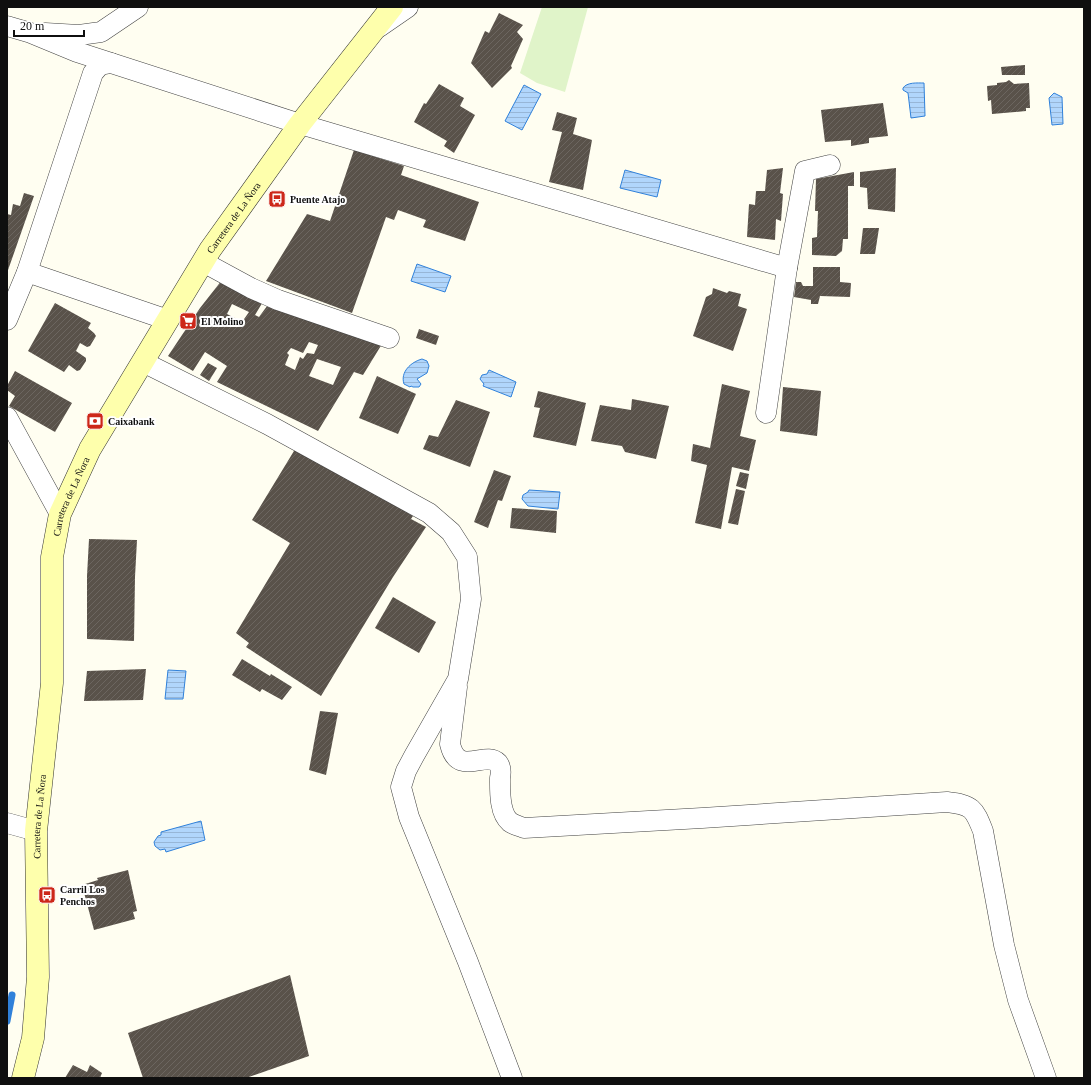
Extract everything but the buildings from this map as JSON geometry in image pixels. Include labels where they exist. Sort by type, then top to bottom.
[{"type":"main road","name":"Carretera de La Ñora","points":[[23,1078],[33,1038],[38,977],[36,831],[52,683],[52,557],[60,514],[90,450],[210,250],[300,124],[392,7]]},
{"type":"street","points":[[31,33],[85,34],[101,32],[138,7]]},
{"type":"street","points":[[371,33],[408,7]]},
{"type":"street","points":[[115,23],[107,33],[104,48],[106,53],[118,65]]},
{"type":"street","points":[[7,26],[31,33],[77,52],[300,124],[787,268]]},
{"type":"street","points":[[7,320],[27,272],[93,73],[100,65],[118,65]]},
{"type":"street","points":[[766,413],[787,268],[805,171],[830,165]]},
{"type":"street","points":[[203,262],[251,288],[278,300],[389,338]]},
{"type":"street","points":[[27,272],[168,320]]},
{"type":"street","points":[[143,362],[267,424],[429,513],[451,532],[467,557],[471,599],[458,679],[450,744],[455,757],[460,760],[471,762],[493,760],[498,763],[501,769],[500,788],[502,808],[509,822],[524,828],[947,802],[962,804],[970,808],[977,816],[983,831],[1004,944],[1018,1000],[1046,1078]]},
{"type":"street","points":[[7,417],[60,514]]},
{"type":"street","points":[[458,679],[406,771],[401,787],[404,804],[468,962],[512,1078]]},
{"type":"street","points":[[414,756],[429,744],[436,742],[452,752]]},
{"type":"street","points":[[7,823],[36,831]]},
{"type":"green space","points":[[542,7],[588,7],[565,92],[537,83],[520,73]]},
{"type":"water","points":[[924,83],[925,116],[911,118],[908,93],[903,90],[903,88],[910,84]]},
{"type":"water","points":[[524,85],[541,94],[522,130],[505,121]]},
{"type":"water","points":[[1054,93],[1062,97],[1063,124],[1052,125],[1049,98]]},
{"type":"water","points":[[625,170],[661,180],[657,197],[620,188]]},
{"type":"water","points":[[417,264],[451,276],[445,292],[411,281]]},
{"type":"water","points":[[422,359],[427,361],[429,366],[427,373],[417,379],[421,384],[419,387],[410,387],[404,384],[403,380],[407,368],[414,362]]},
{"type":"water","points":[[489,370],[516,382],[511,397],[483,386],[484,384],[480,379],[482,375],[487,374]]},
{"type":"water","points":[[529,490],[560,492],[558,509],[528,506],[522,499],[523,495]]},
{"type":"water","points":[[168,670],[186,671],[183,699],[165,699]]},
{"type":"water","points":[[201,821],[205,840],[166,852],[165,849],[160,850],[155,846],[154,842],[158,836],[161,835],[161,832]]},
{"type":"waterway","points":[[7,1021],[12,995]]},
{"type":"place","name":"Puente Atajo","points":[[277,199]]},
{"type":"place","name":"El Molino","points":[[188,321]]},
{"type":"place","name":"Caixabank","points":[[95,421]]},
{"type":"place","name":"Carril Los Penchos","points":[[47,895]]}]
